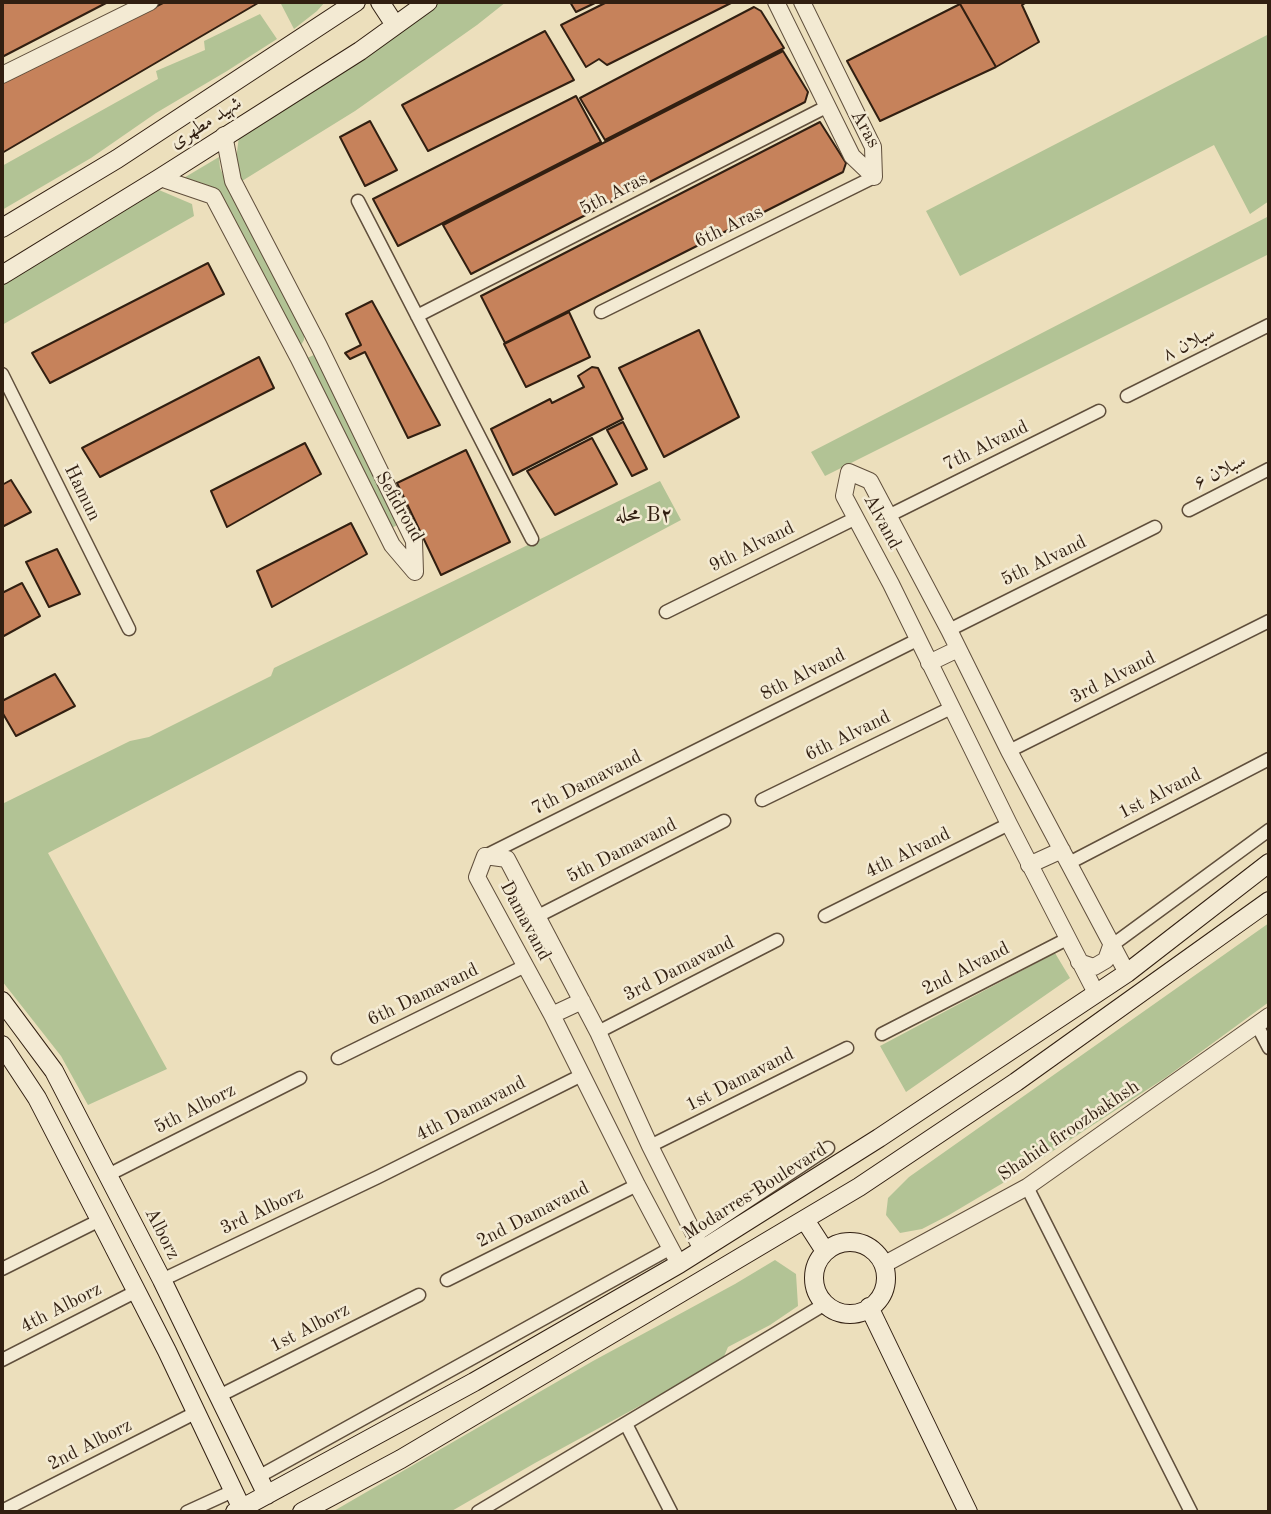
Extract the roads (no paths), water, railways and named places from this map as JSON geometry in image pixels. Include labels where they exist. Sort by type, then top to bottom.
[{"type":"main road","name":"شهید مطهری","points":[[2,228],[117,159],[356,2]]},
{"type":"main road","points":[[380,2],[395,25]]},
{"type":"main road","name":"شهید مطهری","points":[[2,275],[360,51],[428,2]]},
{"type":"main road","name":"Modarres Boulevard","points":[[238,1511],[474,1382],[675,1256],[879,1138],[1127,973],[1269,863]]},
{"type":"main road","points":[[302,1512],[401,1459],[859,1187],[1016,1082],[1269,901]]},
{"type":"main road","name":"Alborz","points":[[2,1001],[54,1071],[162,1280],[267,1495]]},
{"type":"main road","points":[[2,1045],[37,1098],[137,1291],[233,1491],[238,1511]]},
{"type":"main road","points":[[54,1130],[78,1118]]},
{"type":"main road","points":[[805,1220],[825,1251]]},
{"type":"main road","points":[[858,1243],[878,1255],[883,1265],[886,1277],[884,1289],[878,1299],[859,1312],[835,1311],[818,1295],[814,1272],[818,1260],[825,1251],[835,1245],[858,1243]]},
{"type":"main road","points":[[869,1307],[968,1512]]},
{"type":"main road","points":[[167,1351],[190,1338]]},
{"type":"main road","points":[[474,1382],[490,1406]]},
{"type":"main road","points":[[233,1491],[258,1477]]},
{"type":"street","points":[[2,75],[150,2]]},
{"type":"street","name":"Aras","points":[[776,2],[852,156],[874,177]]},
{"type":"street","name":"Aras","points":[[802,2],[873,147],[874,177]]},
{"type":"street","points":[[798,46],[819,36]]},
{"type":"street","name":"5th Aras","points":[[417,316],[828,106]]},
{"type":"street","name":"Sefidroud","points":[[160,178],[213,196],[298,357],[388,539],[415,572],[414,541],[319,346],[233,181],[224,135]]},
{"type":"street","name":"6th Aras","points":[[601,312],[874,177]]},
{"type":"street","points":[[358,201],[532,539]]},
{"type":"street","name":"سبلان ۸","points":[[1127,396],[1269,325]]},
{"type":"street","points":[[298,357],[319,346]]},
{"type":"street","name":"Hamun","points":[[2,374],[129,629]]},
{"type":"street","name":"7th Alvand","points":[[890,515],[1099,411]]},
{"type":"street","name":"سبلان ۶","points":[[1189,510],[1269,469]]},
{"type":"street","name":"Alvand","points":[[1096,993],[1009,824],[995,759],[958,649],[870,481],[849,471],[844,496],[891,584],[951,708],[995,759],[1065,856],[1127,973]]},
{"type":"street","name":"9th Alvand","points":[[666,612],[856,518]]},
{"type":"street","name":"5th Alvand","points":[[949,630],[1155,527]]},
{"type":"street","points":[[388,539],[408,530]]},
{"type":"street","points":[[891,584],[918,571]]},
{"type":"street","name":"3rd Alvand","points":[[995,759],[1269,621]]},
{"type":"street","name":"8th Alvand","points":[[707,745],[917,640]]},
{"type":"street","points":[[929,663],[958,649]]},
{"type":"street","name":"6th Alvand","points":[[762,800],[951,708]]},
{"type":"street","name":"7th Damavand","points":[[485,856],[707,745]]},
{"type":"street","name":"1st Alvand","points":[[1065,856],[1269,759]]},
{"type":"street","name":"5th Damavand","points":[[538,916],[724,821]]},
{"type":"street","name":"4th Alvand","points":[[825,916],[1009,824]]},
{"type":"street","points":[[1079,962],[1094,967],[1107,960],[1111,946],[1269,830]]},
{"type":"street","name":"Damavand","points":[[675,1256],[552,1015],[477,877],[485,856],[507,859],[598,1032],[698,1243]]},
{"type":"street","points":[[1029,865],[1065,856]]},
{"type":"street","name":"2nd Alvand","points":[[881,1034],[1067,939]]},
{"type":"street","name":"3rd Damavand","points":[[598,1032],[777,940]]},
{"type":"street","name":"6th Damavand","points":[[338,1058],[525,966]]},
{"type":"street","points":[[552,1015],[582,1000]]},
{"type":"street","points":[[1263,1021],[1269,1048]]},
{"type":"street","name":"Shahid firoozbakhsh","points":[[883,1265],[1027,1187],[1263,1021]]},
{"type":"street","name":"1st Damavand","points":[[650,1146],[847,1048]]},
{"type":"street","name":"4th Damavand","points":[[378,1177],[582,1075]]},
{"type":"street","name":"5th Alborz","points":[[108,1175],[300,1078]]},
{"type":"street","points":[[607,1124],[635,1112]]},
{"type":"street","points":[[698,1243],[828,1148]]},
{"type":"street","name":"3rd Alborz","points":[[162,1280],[378,1177]]},
{"type":"street","name":"2nd Damavand","points":[[447,1280],[637,1185]]},
{"type":"street","points":[[1027,1187],[1191,1512]]},
{"type":"street","points":[[2,1269],[100,1220]]},
{"type":"street","points":[[258,1477],[675,1256]]},
{"type":"street","name":"4th Alborz","points":[[2,1360],[137,1291]]},
{"type":"street","name":"1st Alborz","points":[[219,1396],[419,1296]]},
{"type":"street","points":[[478,1512],[825,1304]]},
{"type":"street","name":"2nd Alborz","points":[[2,1511],[195,1413]]},
{"type":"street","points":[[626,1424],[671,1512]]},
{"type":"street","points":[[187,1512],[233,1491]]},
{"type":"district","name":"محله B۲","points":[[644,515]]}]
